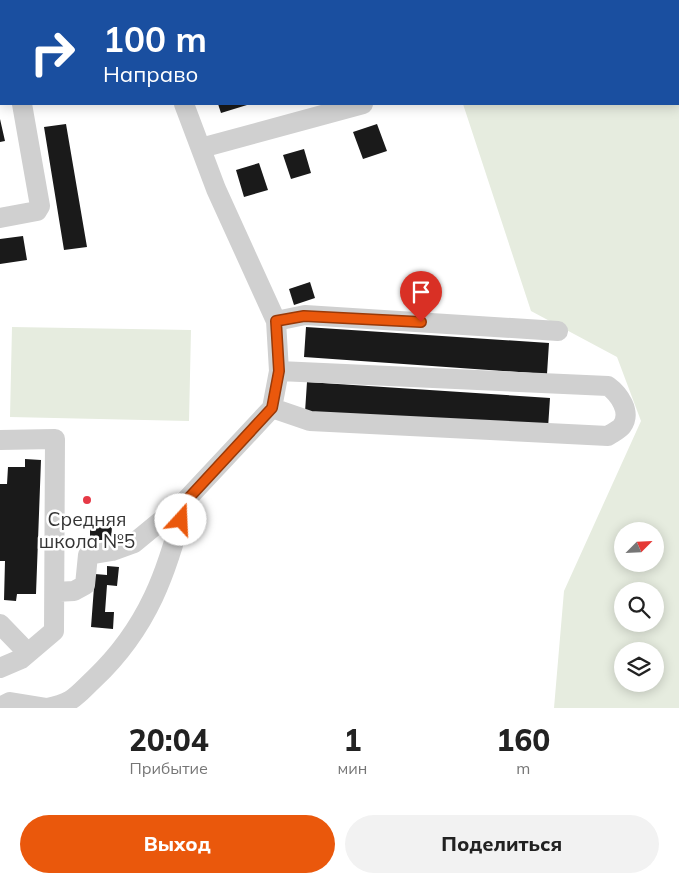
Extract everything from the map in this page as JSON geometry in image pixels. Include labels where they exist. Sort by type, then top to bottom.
[{"type":"street","points":[[0,218],[37,212],[40,206],[22,105]]},
{"type":"street","points":[[55,592],[74,591],[84,585],[88,555],[112,551],[134,543],[186,501],[272,408],[279,371],[276,321],[241,248],[184,105]]},
{"type":"street","points":[[201,148],[359,105]]},
{"type":"street","points":[[276,321],[304,316],[558,331]]},
{"type":"street","points":[[272,408],[310,421],[608,436],[621,426],[624,420],[624,408],[619,394],[608,386],[279,371]]},
{"type":"street","points":[[0,440],[56,439],[54,631],[21,659],[0,668]]},
{"type":"street","points":[[0,706],[10,702],[47,708],[67,704],[106,668],[142,622],[171,558],[186,501]]},
{"type":"street","points":[[0,624],[28,653]]},
{"type":"shaded area","points":[[463,105],[679,105],[679,708],[554,708],[564,591],[641,421],[617,357],[531,311]]},
{"type":"shaded area","points":[[12,327],[191,330],[189,421],[10,417]]},
{"type":"building","points":[[218,105],[247,105],[221,113]]},
{"type":"building","points":[[0,119],[5,141],[0,142]]},
{"type":"building","points":[[66,124],[87,247],[64,250],[44,127]]},
{"type":"building","points":[[377,124],[387,151],[363,159],[353,132]]},
{"type":"building","points":[[304,149],[311,173],[291,179],[283,155]]},
{"type":"building","points":[[259,163],[268,190],[244,197],[236,170]]},
{"type":"building","points":[[23,236],[27,260],[0,264],[0,239]]},
{"type":"building","points":[[310,282],[315,298],[294,305],[289,289]]},
{"type":"building","points":[[306,327],[549,343],[547,374],[304,357]]},
{"type":"building","points":[[307,382],[550,398],[548,428],[305,412]]},
{"type":"building","points":[[25,459],[41,460],[36,594],[17,594],[16,601],[4,600],[5,561],[0,561],[0,484],[7,484],[8,467],[25,467]]},
{"type":"building","points":[[90,527],[112,527],[111,540],[90,540]]},
{"type":"building","points":[[107,566],[119,567],[117,586],[107,585],[105,612],[114,612],[113,629],[91,627],[95,574],[107,575]]},
{"type":"place","name":"Средняя школа №5","points":[[87,500]]},
{"type":"route","points":[[181,520],[186,501],[272,408],[279,371],[276,321],[304,316],[421,322]]}]
